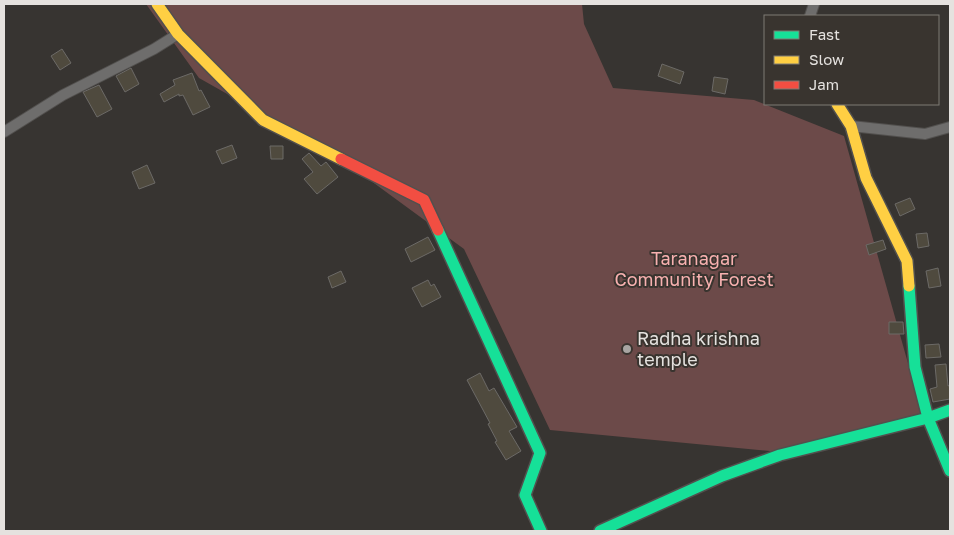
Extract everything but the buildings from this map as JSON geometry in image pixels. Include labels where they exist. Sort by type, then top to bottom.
[{"type":"street","points":[[157,4],[178,34],[263,120],[424,200],[540,453],[525,495],[541,531]]},
{"type":"street","points":[[4,132],[63,95],[154,49],[178,34]]},
{"type":"street","points":[[838,105],[851,126],[866,178],[907,261],[915,367],[928,418],[950,471]]},
{"type":"street","points":[[851,126],[925,134],[950,127]]},
{"type":"street","points":[[600,531],[722,476],[780,455],[816,444],[928,418],[950,410]]},
{"type":"green space","name":"Taranagar Community Forest","points":[[146,4],[582,4],[584,24],[613,88],[754,100],[844,136],[924,420],[801,454],[550,430],[464,249],[337,156],[199,78]]},
{"type":"traffic: fast","points":[[438,230],[540,453],[525,495],[541,531]]},
{"type":"traffic: fast","points":[[909,286],[915,367],[928,418],[950,471]]},
{"type":"traffic: fast","points":[[600,531],[722,476],[780,455],[928,418],[950,410]]},
{"type":"traffic: slow","points":[[157,4],[178,34],[263,120],[341,159]]},
{"type":"traffic: slow","points":[[838,105],[851,126],[866,178],[907,261],[909,286]]},
{"type":"traffic: jam","points":[[341,159],[424,200],[438,230]]},
{"type":"place","name":"Radha krishna temple","points":[[627,349]]}]
